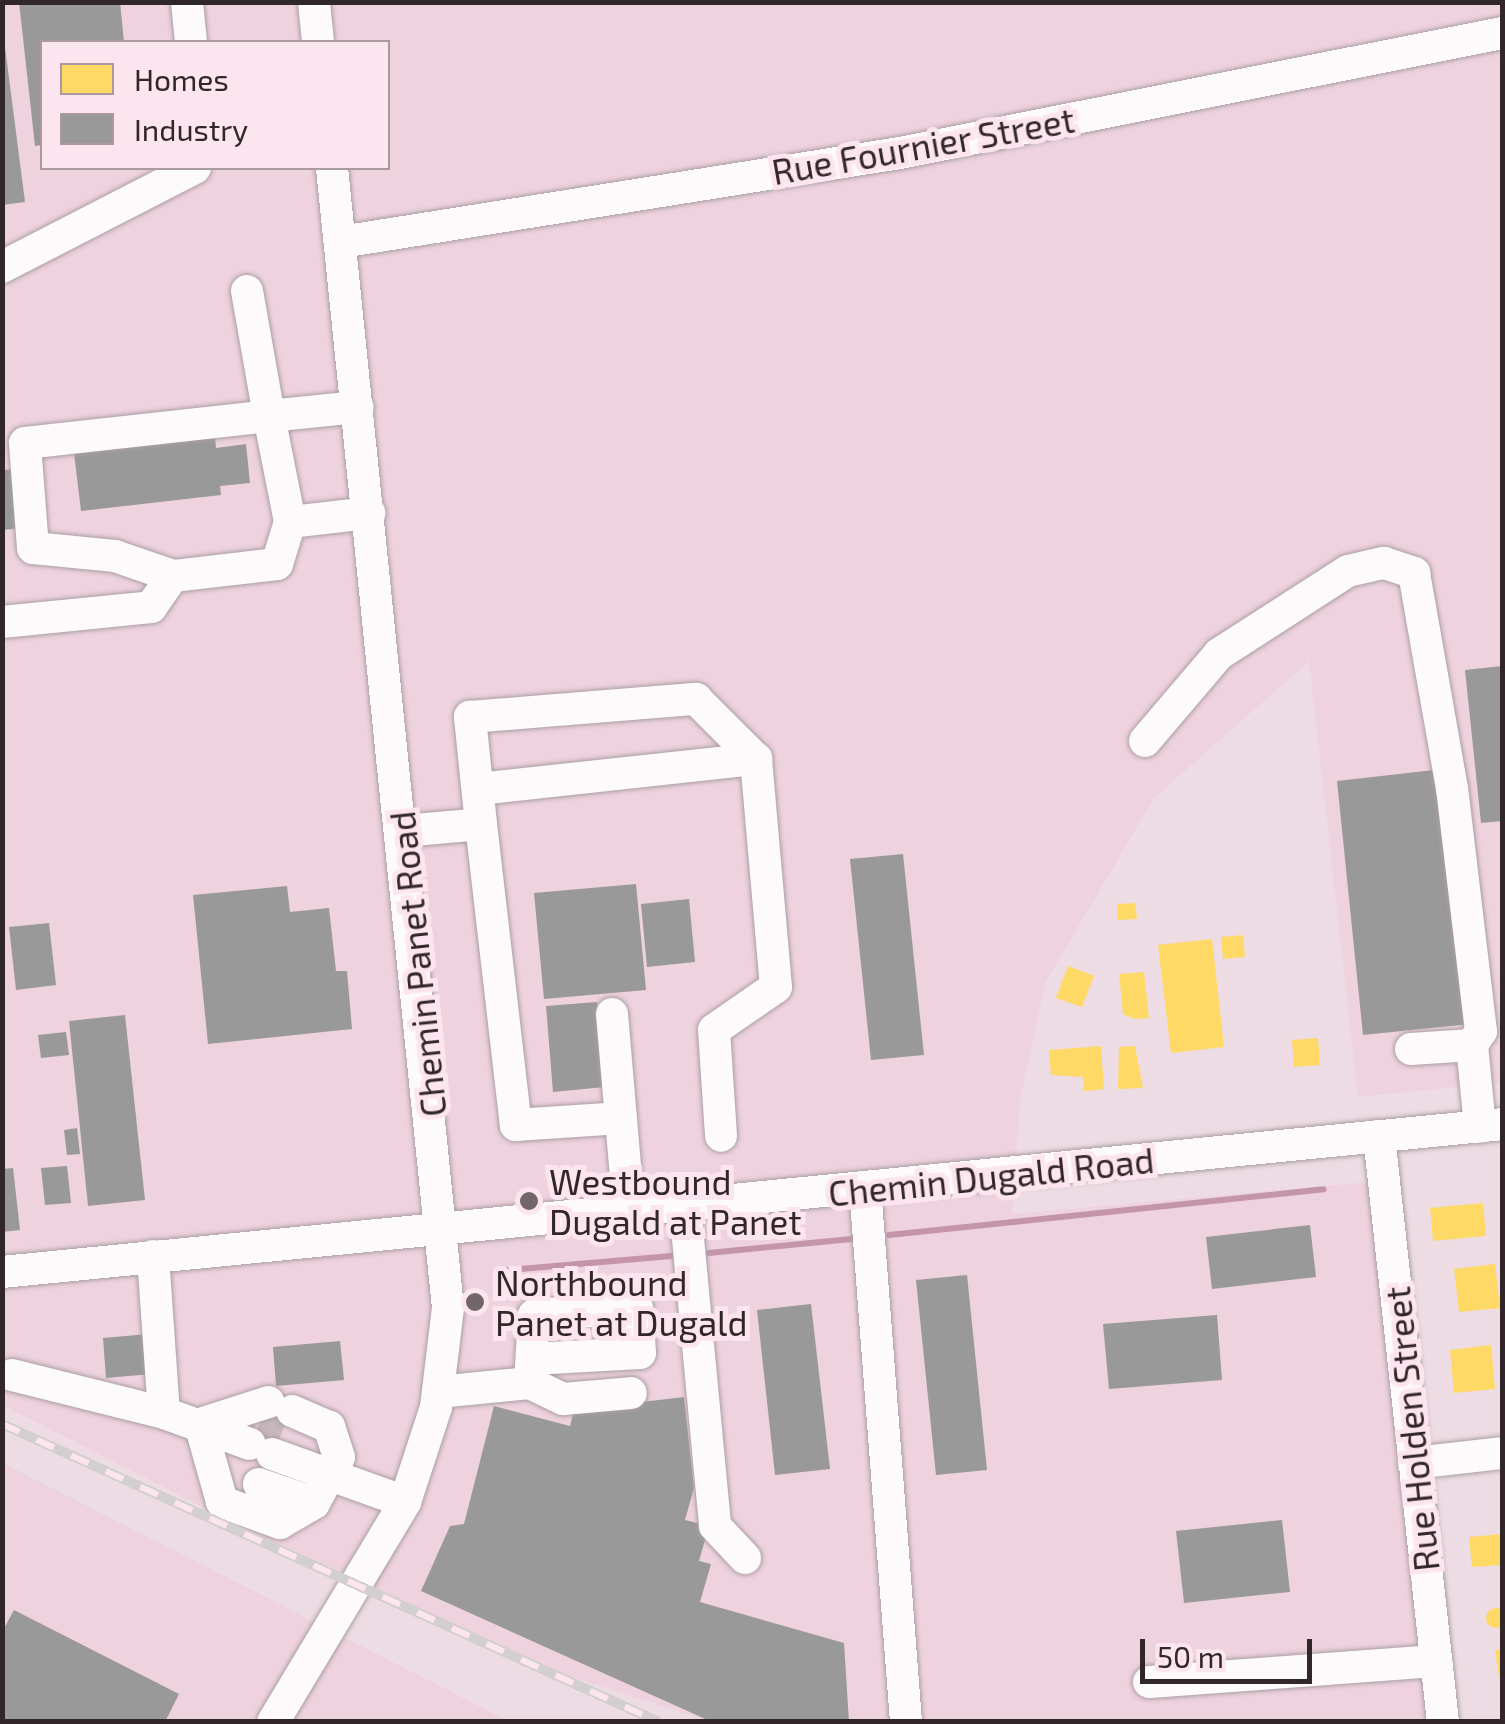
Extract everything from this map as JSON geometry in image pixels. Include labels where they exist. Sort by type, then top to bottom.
[{"type":"street","points":[[187,2],[192,40]]},
{"type":"street","points":[[314,2],[318,40]]},
{"type":"street","name":"Rue Fournier Street","points":[[341,242],[900,153],[1502,33]]},
{"type":"street","points":[[2,266],[190,170]]},
{"type":"street","name":"Chemin Panet Road","points":[[273,1722],[405,1502],[438,1392],[448,1308],[445,1225],[332,170]]},
{"type":"street","points":[[247,291],[270,416],[290,522],[277,564],[173,576],[115,556],[18,549],[14,443],[270,416],[358,406]]},
{"type":"street","points":[[290,522],[369,513]]},
{"type":"street","points":[[1145,741],[1219,654],[1348,571],[1384,564],[1414,572],[1454,808],[1480,1031],[1472,1044],[1492,1126]]},
{"type":"street","points":[[2,622],[151,607],[173,576]]},
{"type":"street","points":[[621,1118],[516,1126],[470,718],[696,699],[756,760],[776,987],[714,1030],[721,1136]]},
{"type":"street","points":[[478,789],[756,760]]},
{"type":"street","points":[[403,831],[481,824]]},
{"type":"street","points":[[612,1014],[629,1212]]},
{"type":"street","points":[[1411,1050],[1472,1044]]},
{"type":"street","name":"Chemin Dugald Road","points":[[2,1272],[445,1225],[686,1207],[1492,1126]]},
{"type":"street","name":"Rue Holden Street","points":[[1379,1136],[1443,1722]]},
{"type":"street","points":[[866,1188],[906,1722]]},
{"type":"street","points":[[686,1207],[714,1526],[745,1558]]},
{"type":"street","points":[[153,1256],[164,1413]]},
{"type":"street","points":[[531,1370],[534,1315],[694,1305]]},
{"type":"street","points":[[438,1392],[531,1370],[640,1352],[637,1308]]},
{"type":"street","points":[[531,1370],[562,1399],[630,1393]]},
{"type":"street","points":[[12,1375],[265,1440],[327,1479],[405,1502]]},
{"type":"street","points":[[200,1424],[265,1440],[327,1479]]},
{"type":"street","points":[[200,1424],[222,1502],[280,1523],[327,1479]]},
{"type":"street","points":[[1414,1463],[1502,1453]]},
{"type":"street","points":[[1149,1682],[1436,1661]]},
{"type":"shaded area","points":[[2,3],[1502,3],[1502,1082],[1358,1097],[1309,661],[1154,798],[1045,983],[1020,1101],[1012,1214],[1370,1182],[1430,1721],[708,1721],[523,1661],[357,1586],[3,1405]]},
{"type":"shaded area","points":[[3,1463],[508,1721],[3,1721]]},
{"type":"building: Homes","points":[[1135,903],[1137,919],[1118,920],[1117,904]]},
{"type":"building: Homes","points":[[1243,935],[1245,957],[1223,959],[1221,937]]},
{"type":"building: Homes","points":[[1212,939],[1224,1047],[1171,1053],[1158,945]]},
{"type":"building: Homes","points":[[1068,966],[1094,976],[1082,1007],[1056,998]]},
{"type":"building: Homes","points":[[1144,972],[1149,1018],[1134,1019],[1123,1014],[1119,974]]},
{"type":"building: Homes","points":[[1318,1038],[1320,1065],[1294,1067],[1292,1040]]},
{"type":"building: Homes","points":[[1101,1046],[1104,1089],[1084,1091],[1083,1077],[1051,1075],[1049,1050]]},
{"type":"building: Homes","points":[[1135,1046],[1143,1088],[1118,1089],[1119,1047]]},
{"type":"building: Homes","points":[[1483,1203],[1486,1236],[1433,1241],[1430,1208]]},
{"type":"building: Homes","points":[[1495,1264],[1500,1308],[1459,1312],[1454,1269]]},
{"type":"building: Homes","points":[[1491,1345],[1495,1389],[1454,1393],[1450,1350]]},
{"type":"building: Homes","points":[[1502,1534],[1502,1565],[1472,1567],[1469,1537]]},
{"type":"building: Homes","points":[[1496,1608],[1506,1618],[1496,1628],[1486,1618]]},
{"type":"building: Homes","points":[[1502,1649],[1502,1677],[1499,1678],[1495,1650]]},
{"type":"building: Industry","points":[[19,2],[120,2],[124,40],[40,40],[40,145],[35,146]]},
{"type":"building: Industry","points":[[2,24],[25,202],[2,205]]},
{"type":"building: Industry","points":[[215,437],[216,448],[246,444],[250,483],[220,486],[221,495],[81,511],[74,453]]},
{"type":"building: Industry","points":[[16,469],[21,528],[2,530],[2,470]]},
{"type":"building: Industry","points":[[1502,666],[1502,821],[1481,823],[1465,670]]},
{"type":"building: Industry","points":[[1443,769],[1470,1024],[1363,1035],[1337,781]]},
{"type":"building: Industry","points":[[903,854],[924,1055],[871,1060],[850,859]]},
{"type":"building: Industry","points":[[636,884],[646,990],[544,999],[534,893]]},
{"type":"building: Industry","points":[[287,886],[290,912],[329,908],[336,971],[347,971],[352,1029],[208,1044],[193,895]]},
{"type":"building: Industry","points":[[689,899],[695,962],[647,967],[641,904]]},
{"type":"building: Industry","points":[[49,923],[56,985],[16,990],[9,927]]},
{"type":"building: Industry","points":[[597,1002],[605,1087],[553,1092],[546,1006]]},
{"type":"building: Industry","points":[[125,1015],[145,1200],[88,1206],[69,1021]]},
{"type":"building: Industry","points":[[66,1032],[69,1055],[41,1058],[38,1035]]},
{"type":"building: Industry","points":[[77,1128],[80,1154],[67,1155],[64,1130]]},
{"type":"building: Industry","points":[[67,1166],[71,1203],[45,1205],[41,1168]]},
{"type":"building: Industry","points":[[13,1168],[20,1230],[2,1232],[2,1169]]},
{"type":"building: Industry","points":[[1310,1225],[1316,1277],[1212,1289],[1206,1237]]},
{"type":"building: Industry","points":[[967,1275],[987,1470],[936,1475],[916,1280]]},
{"type":"building: Industry","points":[[811,1304],[830,1469],[775,1475],[757,1310]]},
{"type":"building: Industry","points":[[1217,1315],[1222,1380],[1109,1389],[1103,1324]]},
{"type":"building: Industry","points":[[148,1334],[151,1374],[106,1378],[103,1338]]},
{"type":"building: Industry","points":[[340,1341],[344,1380],[276,1386],[273,1347]]},
{"type":"building: Industry","points":[[684,1397],[694,1488],[685,1520],[709,1526],[699,1561],[711,1564],[700,1602],[844,1643],[849,1722],[712,1722],[421,1591],[450,1526],[464,1524],[494,1406],[570,1426],[576,1401],[617,1405]]},
{"type":"building: Industry","points":[[1282,1520],[1290,1592],[1184,1603],[1176,1531]]},
{"type":"building: Industry","points":[[14,1610],[179,1694],[165,1722],[2,1722],[2,1632]]},
{"type":"waterway","points":[[889,1235],[1324,1189]]},
{"type":"waterway","points":[[709,1253],[851,1239]]},
{"type":"waterway","points":[[497,1271],[671,1256]]},
{"type":"tunnel","points":[[261,1420],[283,1430]]},
{"type":"railway","points":[[2,1424],[659,1722]]},
{"type":"place","name":"Westbound Dugald at Panet","points":[[529,1201]]},
{"type":"place","name":"Northbound Panet at Dugald","points":[[475,1302]]}]
